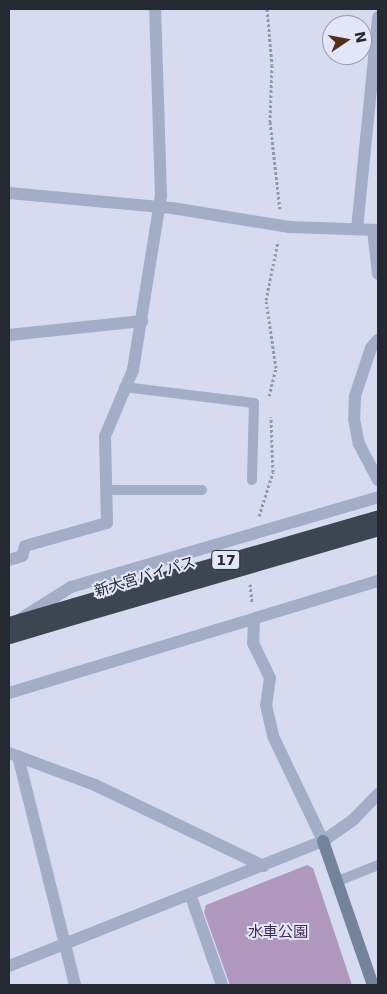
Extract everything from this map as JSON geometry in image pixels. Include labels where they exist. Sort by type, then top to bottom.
[{"type":"highway","name":"新大宮バイパス","points":[[9,636],[75,611],[378,517]]},
{"type":"highway","name":"新大宮バイパス","points":[[12,623],[75,611],[378,528]]},
{"type":"street","points":[[9,560],[22,556],[25,546],[107,523],[105,436],[124,387],[134,370],[158,208],[156,9]]},
{"type":"street","points":[[357,229],[378,17]]},
{"type":"street","points":[[9,193],[228,215],[282,226],[376,230],[378,274]]},
{"type":"street","points":[[9,335],[142,321]]},
{"type":"street","points":[[378,340],[371,348],[355,396],[354,419],[358,444],[378,480]]},
{"type":"street","name":"17","points":[[12,623],[71,587],[378,497]]},
{"type":"street","points":[[9,693],[254,620],[378,580]]},
{"type":"street","points":[[254,620],[253,643],[270,678],[266,705],[273,736],[323,841],[374,980]]},
{"type":"street","points":[[13,754],[95,785],[263,866]]},
{"type":"street","points":[[13,754],[75,985]]},
{"type":"street","points":[[9,966],[323,841],[353,820],[378,794]]},
{"type":"street","points":[[190,894],[222,985]]},
{"type":"lane","points":[[124,387],[254,403],[252,480]]},
{"type":"lane","points":[[107,490],[202,490]]},
{"type":"lane","points":[[338,881],[378,865]]},
{"type":"path","points":[[267,9],[272,66],[270,122],[282,226],[266,300],[276,368],[267,389],[270,405]]},
{"type":"path","points":[[259,514],[273,472],[271,413]]},
{"type":"green space","name":"水車公園","points":[[307,865],[313,868],[352,985],[230,985],[204,912],[206,905]]}]
